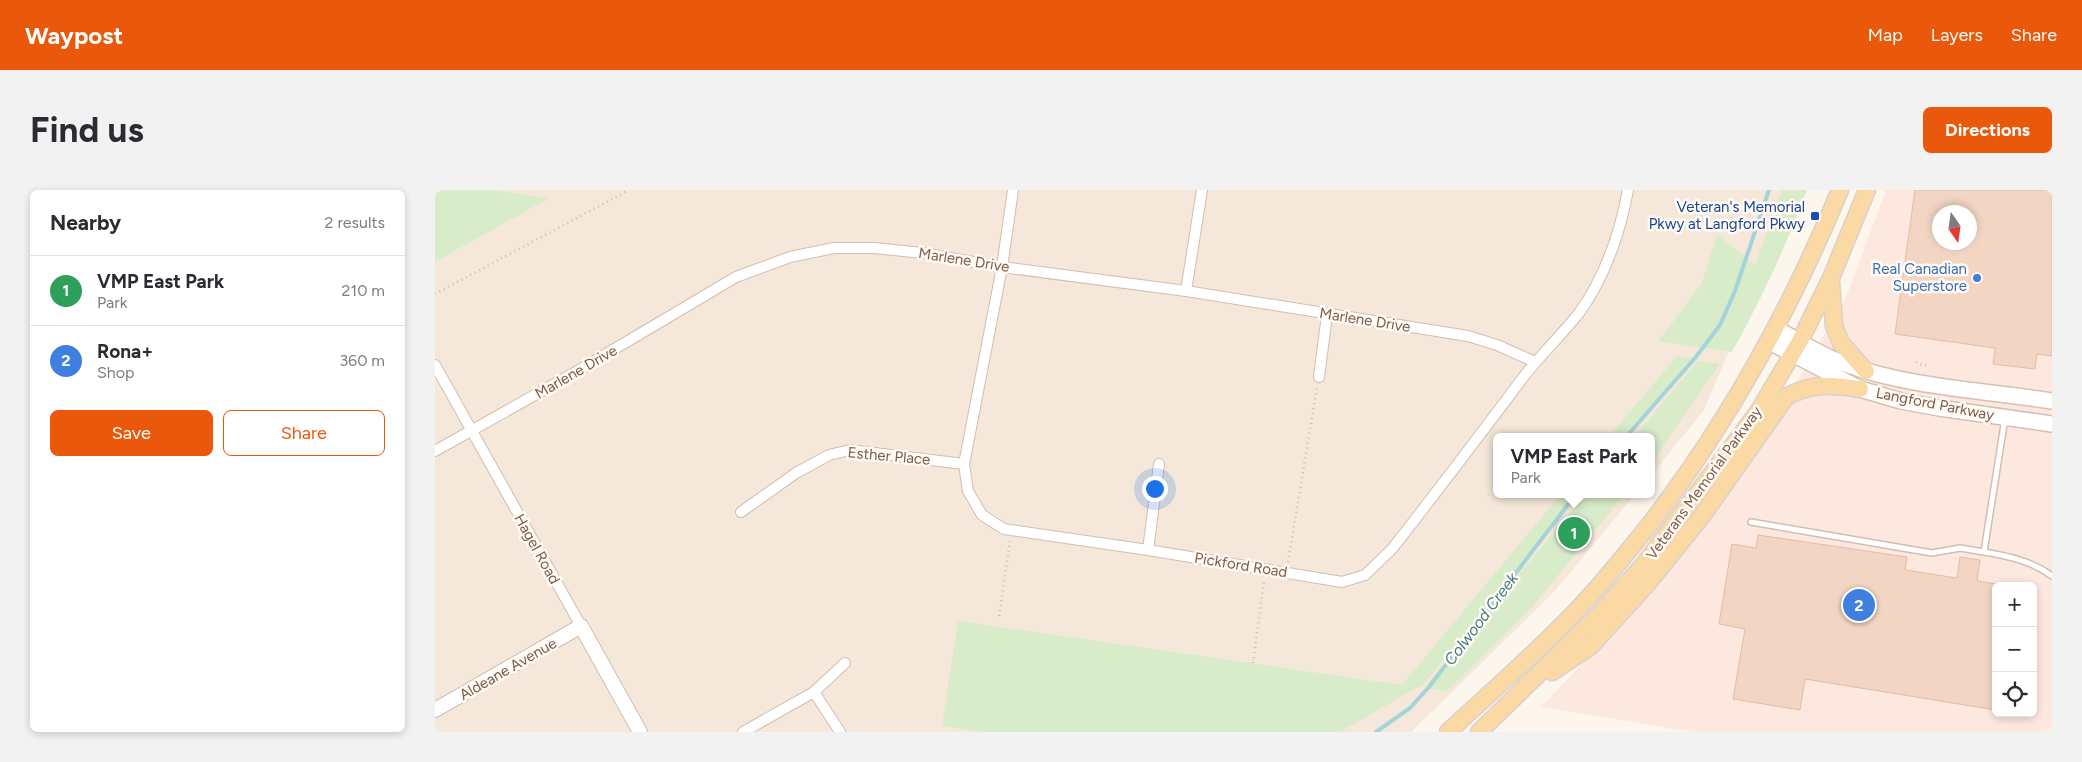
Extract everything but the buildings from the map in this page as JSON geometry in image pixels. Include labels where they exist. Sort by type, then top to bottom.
[{"type":"main road","name":"Veterans Memorial Parkway","points":[[1447,732],[1521,666],[1578,610],[1679,486],[1726,417],[1773,336],[1815,252],[1840,190]]},
{"type":"main road","name":"Veterans Memorial Parkway","points":[[1479,732],[1612,601],[1645,563],[1758,412],[1796,348],[1831,278],[1867,190]]},
{"type":"main road","points":[[1831,278],[1831,304],[1834,326],[1841,343],[1866,371]]},
{"type":"main road","name":"Langford Parkway","points":[[1773,336],[1796,348],[1860,389],[1901,401],[2052,424]]},
{"type":"main road","name":"Langford Parkway","points":[[1796,348],[1900,380],[2052,401]]},
{"type":"main road","points":[[1521,692],[1591,646],[1648,583],[1702,516],[1786,396],[1803,388],[1827,384],[1860,389]]},
{"type":"street","name":"Pickford Road","points":[[1013,190],[1001,267],[964,464],[968,492],[982,515],[1004,529],[1148,550],[1342,582],[1365,575],[1393,549],[1535,362],[1578,313],[1597,283],[1622,222],[1628,190]]},
{"type":"street","points":[[1186,291],[1202,190]]},
{"type":"street","name":"Marlene Drive","points":[[435,451],[472,432],[736,277],[790,257],[834,248],[874,248],[923,253],[1001,267],[1186,291],[1468,336],[1497,345],[1535,362]]},
{"type":"street","points":[[1319,377],[1327,315]]},
{"type":"street","name":"Hagel Road","points":[[435,365],[640,732]]},
{"type":"street","name":"Esther Place","points":[[741,512],[796,473],[829,455],[850,450],[964,464]]},
{"type":"street","points":[[1148,550],[1159,464]]},
{"type":"street","name":"Aldeane Avenue","points":[[435,710],[581,626]]},
{"type":"street","points":[[743,732],[814,692],[845,662]]},
{"type":"street","points":[[814,692],[840,732]]},
{"type":"lane","points":[[1984,552],[2005,418]]},
{"type":"lane","points":[[1751,522],[1932,553],[1960,548],[2010,556],[2052,576]]},
{"type":"lane","points":[[1597,587],[1612,601]]},
{"type":"path","points":[[435,294],[629,190]]},
{"type":"path","points":[[1916,362],[1928,365]]},
{"type":"path","points":[[1286,573],[1319,377]]},
{"type":"path","points":[[999,616],[1011,530]]},
{"type":"path","points":[[1253,663],[1266,570]]},
{"type":"shaded area","points":[[492,190],[1795,190],[1778,236],[1704,410],[1655,470],[1655,433],[1493,433],[1493,498],[1632,498],[1555,591],[1411,732],[435,732],[435,262],[550,198]]},
{"type":"shaded area","points":[[1886,190],[2052,190],[2052,732],[1694,732],[1541,707],[1656,586],[1757,452],[1847,295]]},
{"type":"green space","points":[[435,190],[492,190],[550,198],[435,262]]},
{"type":"green space","points":[[1782,190],[1807,190],[1773,272],[1732,352],[1659,341],[1702,283],[1717,234],[1755,265]]},
{"type":"green space","points":[[1677,356],[1694,358],[1631,433],[1612,433]]},
{"type":"green space","points":[[1698,361],[1720,364],[1655,458],[1655,433],[1637,433]]},
{"type":"green space","points":[[1558,498],[1578,498],[1421,687],[1340,732],[983,732],[942,726],[958,621],[1402,685]]},
{"type":"green space","points":[[1583,498],[1622,498],[1531,608],[1447,691],[1424,688]]},
{"type":"waterway","name":"Colwood Creek","points":[[1629,433],[1695,358],[1720,325],[1735,291],[1769,190]]},
{"type":"waterway","name":"Colwood Creek","points":[[1376,732],[1410,708],[1429,687],[1573,498]]},
{"type":"place","name":"Veteran's Memorial Pkwy at Langford Pkwy","points":[[1815,216]]},
{"type":"place","name":"Real Canadian Superstore","points":[[1977,278]]},
{"type":"place","name":"VMP East Park","points":[[1574,533]]},
{"type":"place","name":"Rona+","points":[[1859,605]]}]
